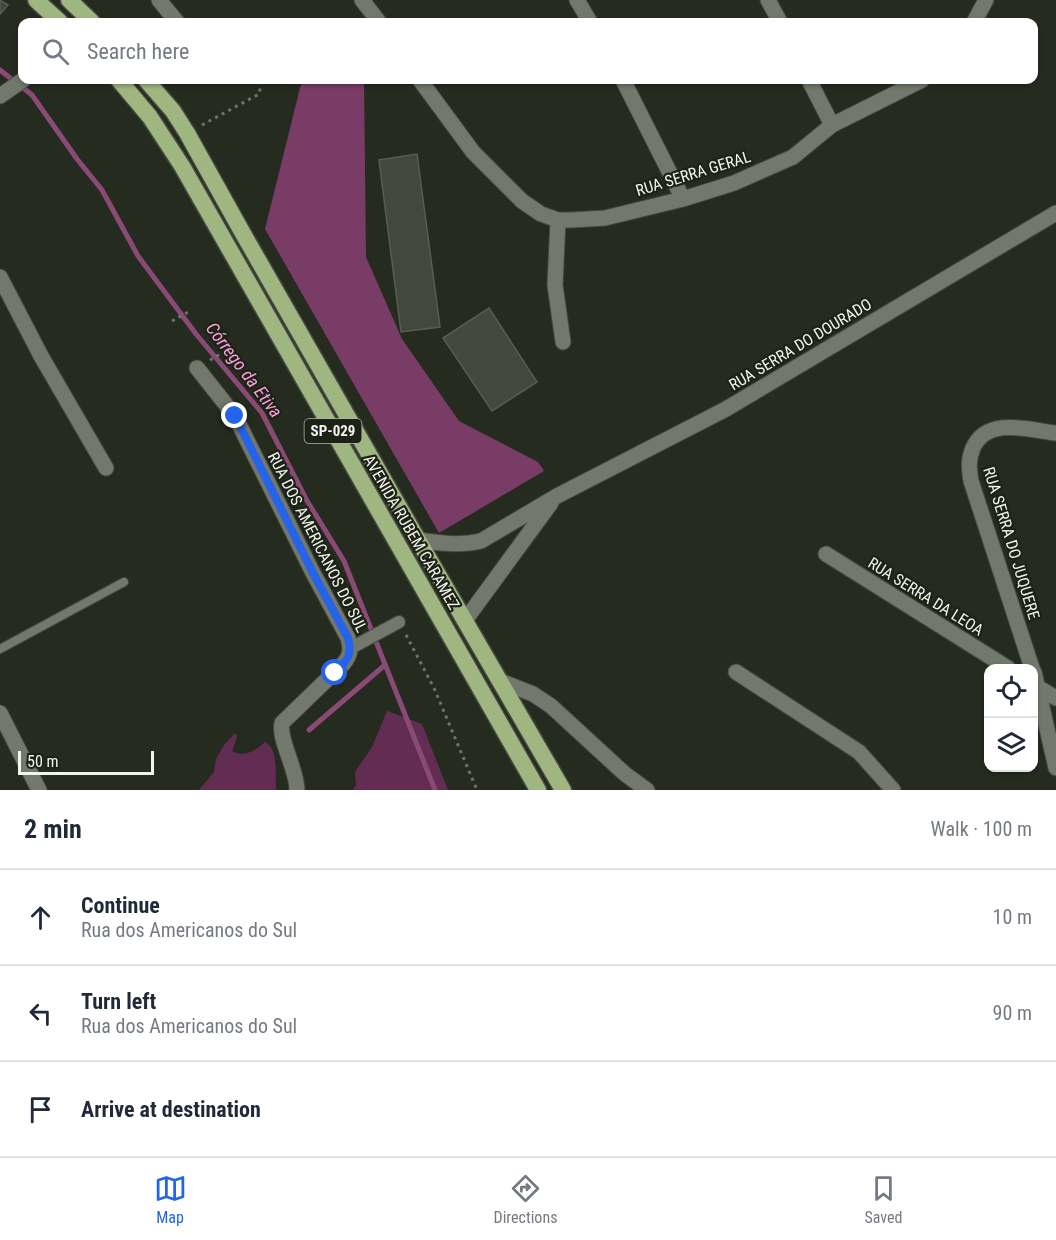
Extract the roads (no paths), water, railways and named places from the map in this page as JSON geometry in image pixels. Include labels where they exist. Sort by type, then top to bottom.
[{"type":"highway","points":[[36,0],[56,18]]},
{"type":"highway","points":[[69,0],[88,18]]},
{"type":"highway","name":"AVENIDA RUBEM CARAMEZ","points":[[122,84],[150,117],[182,166],[538,790]]},
{"type":"highway","name":"AVENIDA RUBEM CARAMEZ","points":[[149,84],[173,111],[187,133],[563,790]]},
{"type":"street","points":[[159,0],[174,18]]},
{"type":"street","points":[[362,0],[376,18]]},
{"type":"street","points":[[577,0],[588,18]]},
{"type":"street","points":[[768,0],[778,18]]},
{"type":"street","points":[[976,18],[986,0]]},
{"type":"street","points":[[3,94],[18,84]]},
{"type":"street","points":[[423,84],[473,152],[505,185],[541,214],[558,220],[555,285],[562,342]]},
{"type":"street","points":[[625,84],[683,199]]},
{"type":"street","points":[[811,84],[832,125]]},
{"type":"street","name":"RUA SERRA GERAL","points":[[558,220],[604,218],[683,199],[734,183],[793,157],[832,125],[914,84]]},
{"type":"street","name":"RUA SERRA DO DOURADO","points":[[418,540],[469,544],[481,541],[557,496],[726,409],[1056,213]]},
{"type":"street","points":[[0,277],[41,356],[106,468]]},
{"type":"street","name":"RUA DOS AMERICANOS DO SUL","points":[[197,368],[235,416],[312,571],[348,638],[356,646],[344,663],[282,723],[281,733],[291,758],[297,790]]},
{"type":"street","name":"RUA SERRA DO JUQUERE","points":[[1031,664],[971,481],[970,456],[975,444],[983,434],[991,429],[1006,427],[1056,433]]},
{"type":"street","name":"RUA SERRA DO DOURADO","points":[[466,619],[557,496]]},
{"type":"street","points":[[495,533],[514,554]]},
{"type":"street","name":"RUA SERRA DA LEOA","points":[[826,554],[1000,664]]},
{"type":"street","points":[[356,646],[394,625]]},
{"type":"street","points":[[736,672],[859,752],[893,790]]},
{"type":"street","points":[[500,681],[533,694],[551,705],[625,774],[647,790]]},
{"type":"street","points":[[1038,687],[1056,698]]},
{"type":"street","name":"RUA SERRA DO JUQUERE","points":[[1038,694],[1056,768]]},
{"type":"street","points":[[0,713],[39,790]]},
{"type":"lane","points":[[0,649],[124,582]]},
{"type":"waterway","name":"Córrego da Etiva","points":[[0,70],[32,95],[102,190],[138,256],[196,334],[262,413],[306,499],[344,561],[435,790]]},
{"type":"waterway","points":[[309,730],[385,665]]}]
